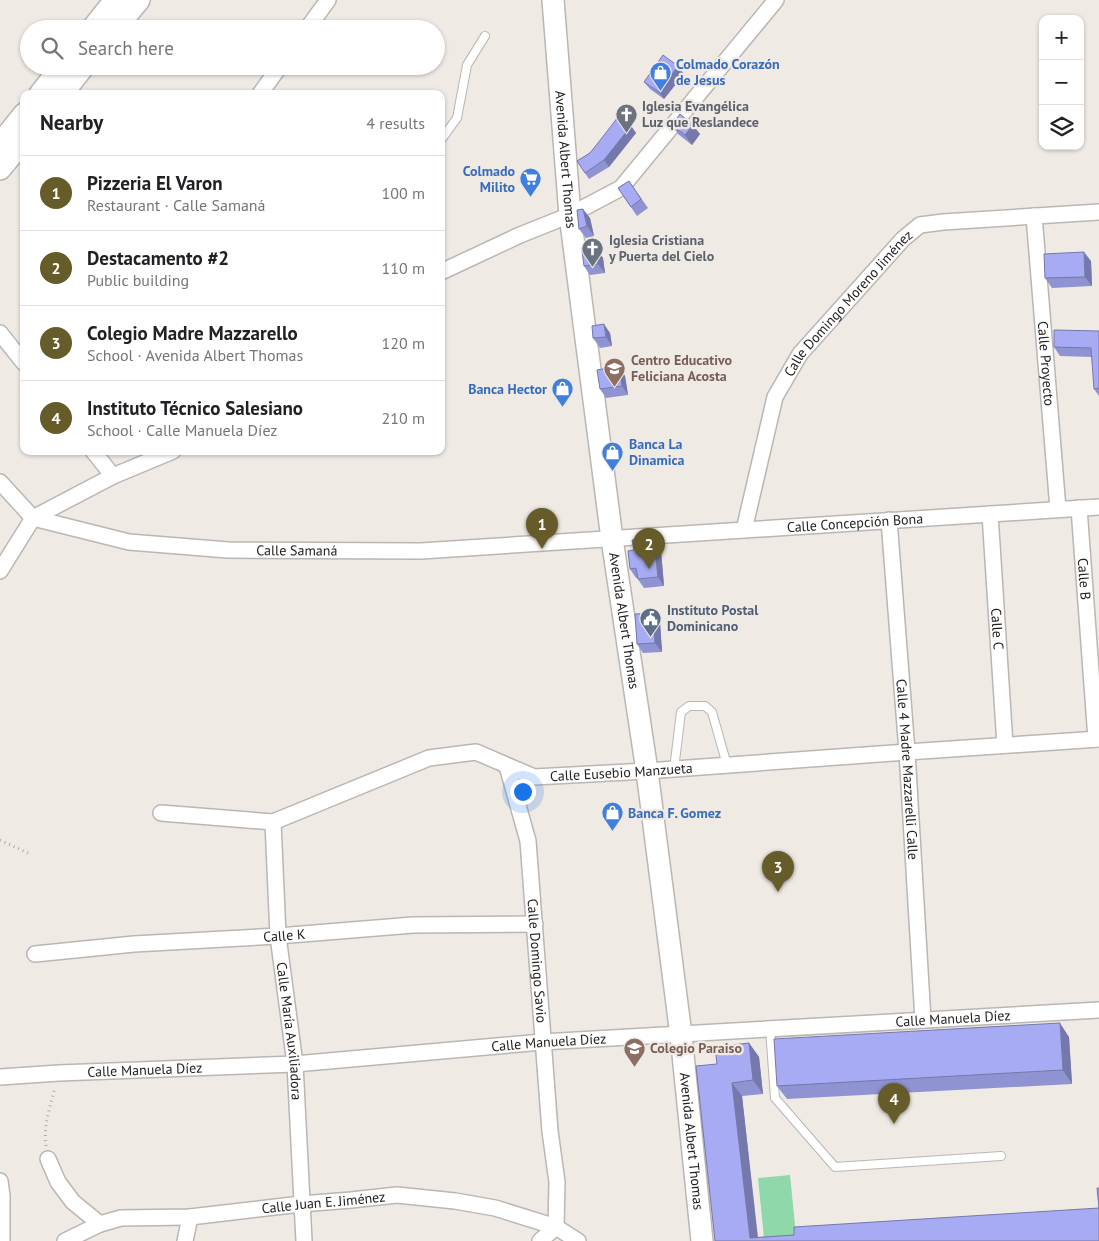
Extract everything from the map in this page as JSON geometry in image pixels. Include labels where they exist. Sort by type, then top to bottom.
[{"type":"main road","points":[[99,20],[115,0]]},
{"type":"main road","points":[[122,20],[139,0]]},
{"type":"main road","name":"Avenida Albert Thomas","points":[[553,0],[570,215],[612,539],[647,771],[681,1035],[702,1241]]},
{"type":"main road","points":[[43,90],[55,75]]},
{"type":"main road","points":[[65,90],[77,75]]},
{"type":"main road","points":[[0,144],[20,119]]},
{"type":"main road","points":[[0,169],[20,145]]},
{"type":"street","points":[[314,20],[328,0]]},
{"type":"street","points":[[445,270],[520,235],[570,215],[621,188],[776,0]]},
{"type":"street","points":[[263,90],[274,75]]},
{"type":"street","name":"Calle Domingo Moreno Jiménez","points":[[744,530],[775,397],[800,354],[903,240],[920,225],[1099,212]]},
{"type":"street","name":"Calle Proyecto","points":[[1034,216],[1058,509]]},
{"type":"street","points":[[2,340],[20,360]]},
{"type":"street","points":[[96,455],[113,476]]},
{"type":"street","points":[[0,571],[33,518],[113,476],[163,455]]},
{"type":"street","points":[[0,482],[33,518]]},
{"type":"street","name":"Calle Concepción Bona","points":[[612,539],[1099,507]]},
{"type":"street","name":"Calle B","points":[[1078,508],[1097,739]]},
{"type":"street","name":"Calle C","points":[[990,514],[1005,745]]},
{"type":"street","name":"Calle Samaná","points":[[33,518],[129,542],[228,550],[421,551],[612,539]]},
{"type":"street","name":"Calle 4 Madre Mazzarelli Calle","points":[[889,520],[907,752],[923,1020]]},
{"type":"street","name":"Calle Eusebio Manzueta","points":[[161,813],[273,822],[429,758],[476,752],[534,777],[647,771],[1097,739]]},
{"type":"street","name":"Calle Domingo Savio","points":[[508,766],[528,841],[542,1042],[550,1131],[557,1182],[556,1227]]},
{"type":"street","name":"Calle María Auxiliadora","points":[[273,822],[278,936],[295,1064],[304,1241]]},
{"type":"street","name":"Calle K","points":[[35,954],[134,944],[278,936],[413,925],[535,924]]},
{"type":"street","name":"Calle Manuela Díez","points":[[0,1077],[295,1064],[542,1042],[1099,1010]]},
{"type":"street","points":[[48,1159],[58,1182],[73,1202],[100,1224]]},
{"type":"street","points":[[0,1181],[2,1241]]},
{"type":"street","name":"Calle Juan E. Jiménez","points":[[64,1241],[100,1224],[120,1218],[190,1217],[397,1194],[495,1208],[556,1227],[578,1241]]},
{"type":"street","points":[[185,1241],[190,1217]]},
{"type":"street","points":[[540,1241],[556,1227]]},
{"type":"lane","points":[[445,135],[458,118],[467,65],[485,36]]},
{"type":"lane","points":[[674,769],[681,712],[689,706],[705,706],[712,712],[726,765]]},
{"type":"lane","points":[[770,1030],[776,1098],[835,1167],[1001,1156]]},
{"type":"path","points":[[0,840],[30,854]]},
{"type":"path","points":[[48,1159],[45,1140],[48,1116],[59,1073]]},
{"type":"green space","points":[[790,1175],[796,1235],[764,1238],[758,1178]]},
{"type":"building","points":[[663,55],[678,66],[659,92],[644,82]]},
{"type":"building","points":[[680,114],[693,125],[685,135],[672,125]]},
{"type":"building","points":[[618,117],[631,126],[604,160],[585,173],[577,161],[590,153]]},
{"type":"building","points":[[629,181],[641,199],[631,207],[618,188]]},
{"type":"building","points":[[583,209],[587,226],[579,229],[577,210]]},
{"type":"building","points":[[596,249],[598,264],[584,266],[582,251]]},
{"type":"building","points":[[1084,252],[1085,277],[1045,278],[1044,254]]},
{"type":"building","points":[[604,324],[606,337],[593,338],[592,326]]},
{"type":"building","points":[[1054,330],[1099,331],[1099,388],[1094,389],[1091,348],[1054,347]]},
{"type":"building","points":[[619,366],[622,386],[600,389],[597,370]]},
{"type":"building","points":[[646,539],[647,542],[654,542],[658,577],[638,579],[636,568],[630,569],[628,551],[634,550],[632,540]]},
{"type":"building","points":[[653,613],[655,643],[637,644],[635,614]]},
{"type":"building","points":[[1060,1023],[1063,1070],[777,1086],[774,1039]]},
{"type":"building","points":[[749,1043],[753,1080],[732,1083],[750,1238],[794,1235],[794,1227],[1099,1208],[1099,1241],[715,1241],[696,1066],[717,1064],[715,1047]]},
{"type":"building","points":[[1097,1188],[1099,1188],[1099,1208]]},
{"type":"place","name":"Colmado Corazón de Jesus","points":[[660,91]]},
{"type":"place","name":"Iglesia Evangélica Luz que Reslandece","points":[[626,133]]},
{"type":"place","name":"Colmado Milito","points":[[531,198]]},
{"type":"place","name":"Iglesia Cristiana y Puerta del Cielo","points":[[593,267]]},
{"type":"place","name":"Centro Educativo Feliciana Acosta","points":[[615,387]]},
{"type":"place","name":"Banca Hector","points":[[563,408]]},
{"type":"place","name":"Banca La Dinamica","points":[[613,471]]},
{"type":"place","name":"Pizzeria El Varon","points":[[542,549]]},
{"type":"place","name":"Destacamento #2","points":[[649,569]]},
{"type":"place","name":"Instituto Postal Dominicano","points":[[651,637]]},
{"type":"place","name":"Banca F. Gomez","points":[[612,832]]},
{"type":"place","name":"Colegio Madre Mazzarello","points":[[778,892]]},
{"type":"place","name":"Colegio Paraiso","points":[[634,1067]]},
{"type":"place","name":"Instituto Técnico Salesiano","points":[[894,1124]]}]
